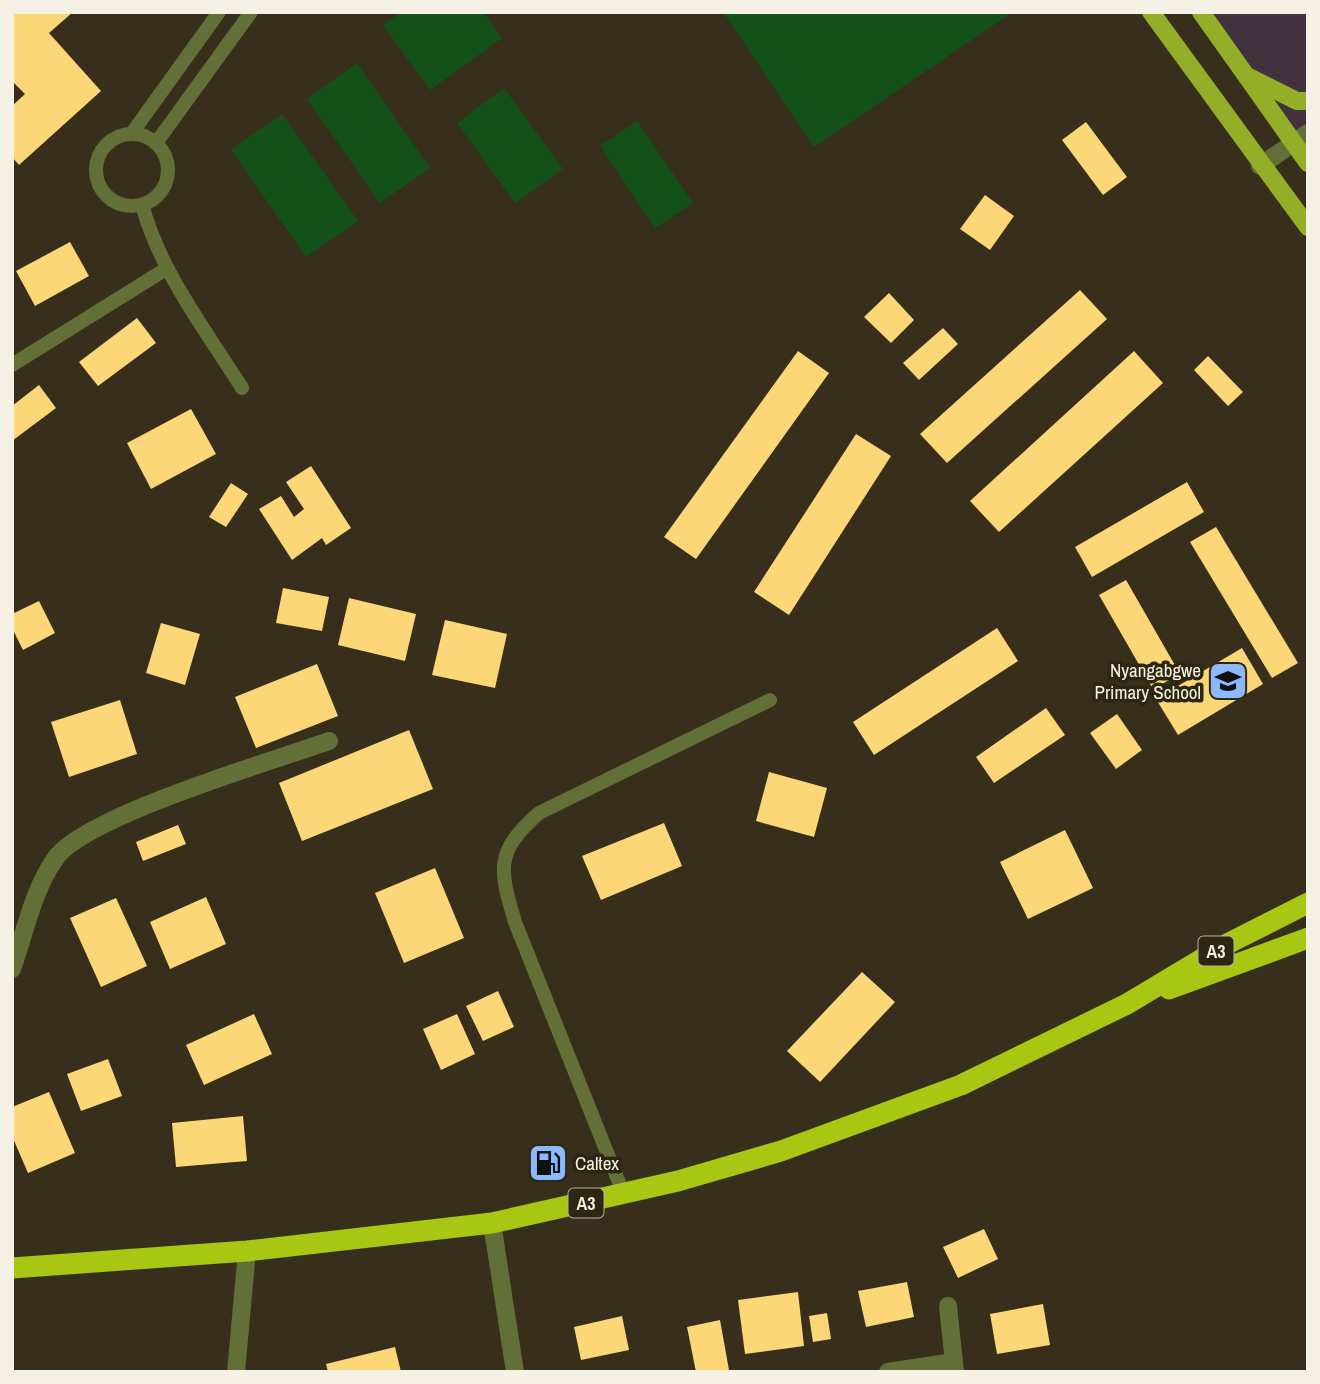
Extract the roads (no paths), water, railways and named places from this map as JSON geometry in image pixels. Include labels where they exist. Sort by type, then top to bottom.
[{"type":"highway","name":"A3","points":[[12,1268],[247,1251],[492,1223],[624,1195],[781,1150],[961,1085],[1127,1004],[1227,944],[1308,903]]},
{"type":"highway","name":"A3","points":[[1127,1004],[1308,938]]},
{"type":"main road","points":[[1151,12],[1260,166],[1308,227]]},
{"type":"main road","points":[[1201,12],[1246,75],[1300,138],[1308,163]]},
{"type":"main road","points":[[1246,75],[1275,91],[1308,102]]},
{"type":"street","points":[[1260,166],[1300,138]]},
{"type":"street","points":[[12,969],[43,881],[55,857],[75,838],[113,819],[329,741]]},
{"type":"street","points":[[492,1223],[515,1372]]},
{"type":"street","points":[[236,1372],[247,1251]]},
{"type":"street","points":[[888,1372],[954,1367],[948,1306]]},
{"type":"lane","points":[[132,134],[219,12]]},
{"type":"lane","points":[[156,142],[251,12]]},
{"type":"lane","points":[[132,134],[145,136],[156,142],[164,152],[168,177],[154,199],[142,205],[122,205],[112,201],[98,185],[96,176],[99,155],[104,146],[112,139],[132,134]]},
{"type":"lane","points":[[142,205],[150,234],[166,269],[242,388]]},
{"type":"lane","points":[[12,365],[166,269]]},
{"type":"lane","points":[[624,1195],[515,922],[506,890],[503,858],[516,834],[539,813],[770,700]]},
{"type":"place","name":"Nyangabgwe Primary School","points":[[1228,681]]},
{"type":"place","name":"Caltex","points":[[548,1163]]}]
